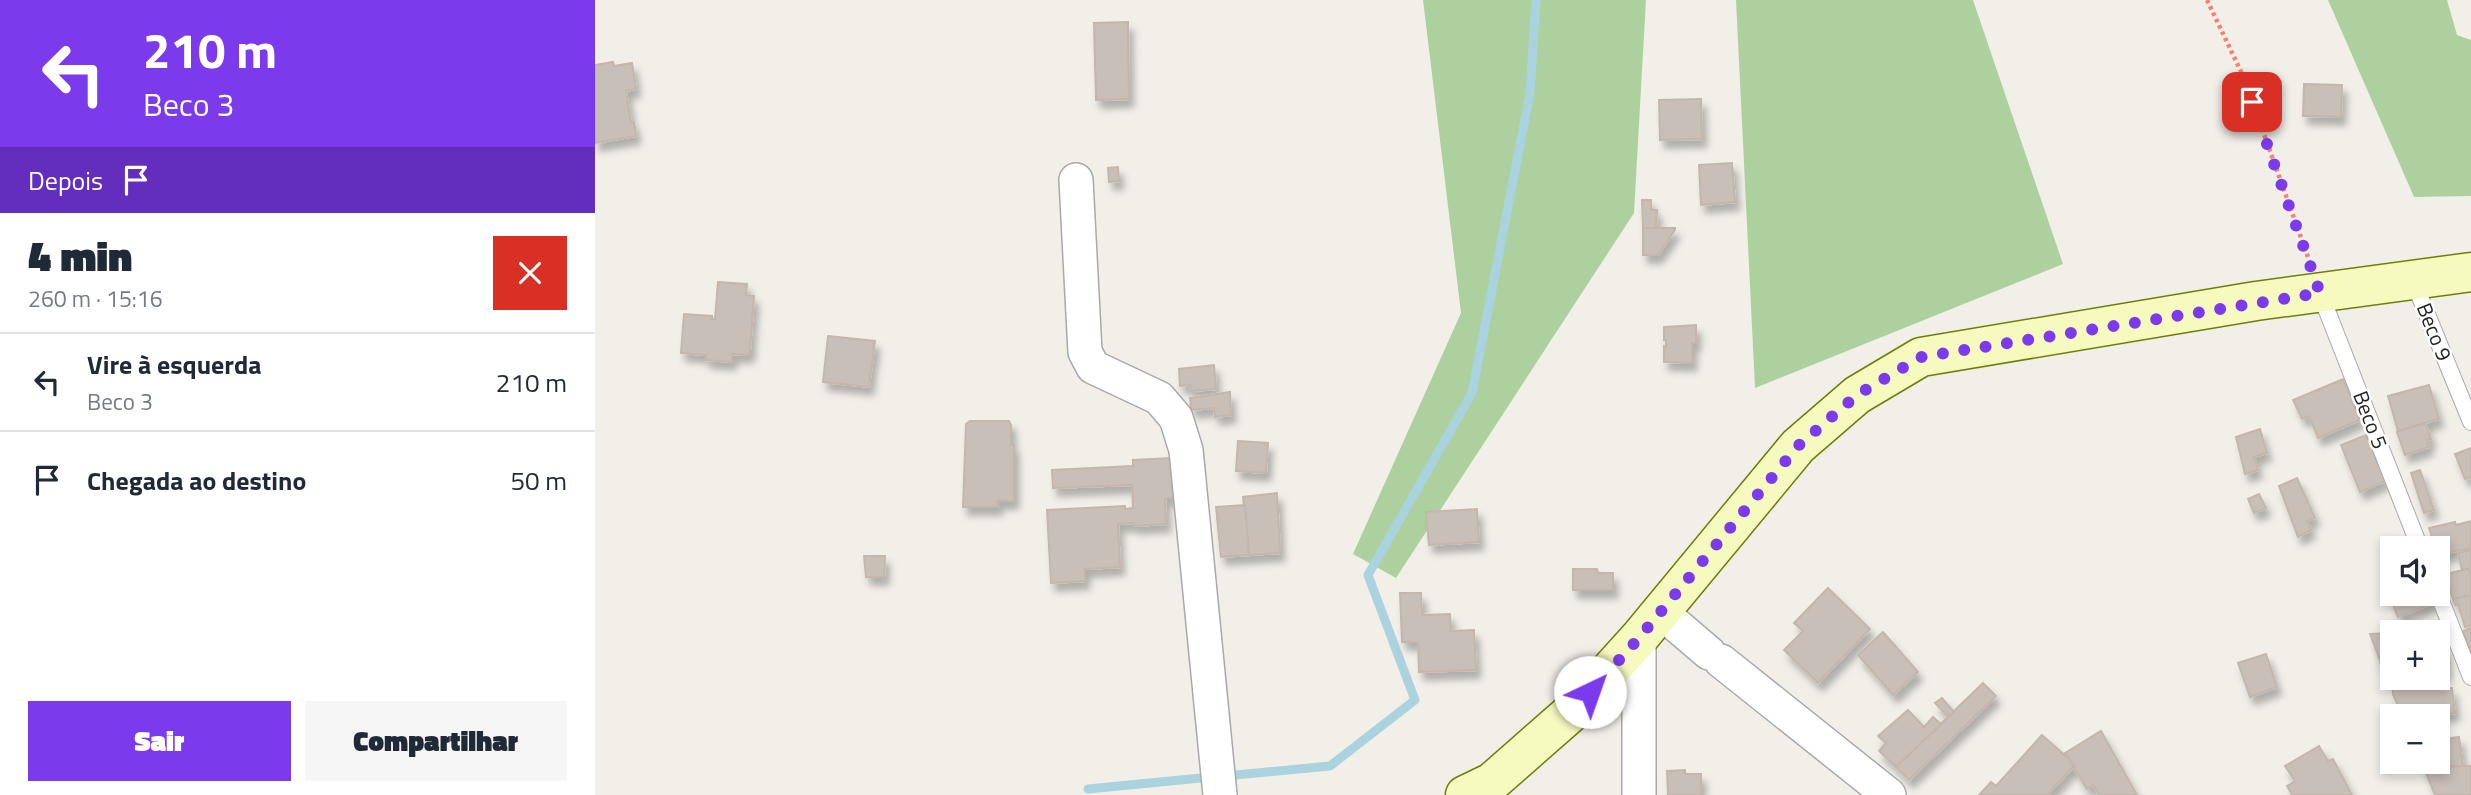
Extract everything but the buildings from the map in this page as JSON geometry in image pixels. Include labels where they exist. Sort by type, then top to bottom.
[{"type":"main road","points":[[1483,791],[1574,710],[1650,625],[1798,446],[1857,395],[1921,357],[2320,293],[2471,272]]},
{"type":"street","points":[[1076,180],[1085,352],[1093,367],[1160,398],[1176,418],[1186,450],[1220,795]]},
{"type":"street","points":[[1639,795],[1650,625],[1715,657],[1889,795]]},
{"type":"lane","name":"Beco 9","points":[[2413,280],[2471,422]]},
{"type":"lane","name":"Beco 5","points":[[2320,293],[2415,536]]},
{"type":"lane","points":[[2443,606],[2471,677]]},
{"type":"path","points":[[2207,0],[2243,78],[2320,293]]},
{"type":"green space","points":[[1423,0],[1646,0],[1634,213],[1396,578],[1353,554],[1461,313]]},
{"type":"green space","points":[[1736,0],[1973,0],[2063,264],[1755,388]]},
{"type":"green space","points":[[2328,0],[2447,0],[2457,35],[2471,40],[2471,196],[2414,197]]},
{"type":"waterway","points":[[1225,776],[1330,766],[1415,700],[1368,575],[1472,393],[1530,93],[1536,0]]},
{"type":"waterway","points":[[1088,789],[1211,777]]},
{"type":"route","points":[[1590,692],[1639,638],[1798,446],[1857,395],[1921,357],[2256,301],[2320,293],[2252,102]]}]
